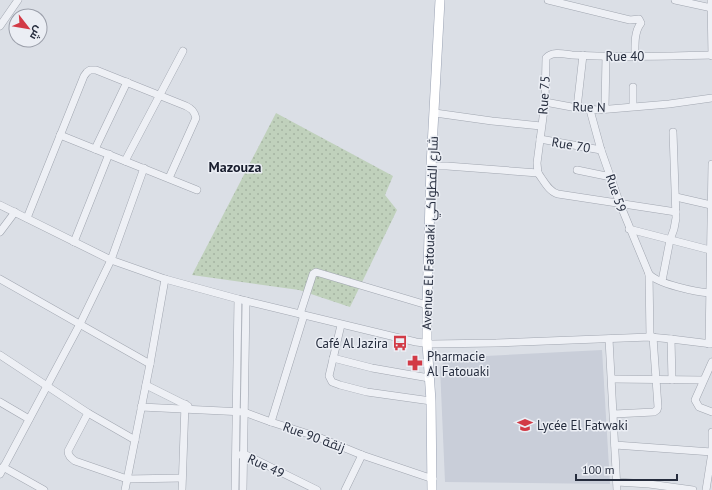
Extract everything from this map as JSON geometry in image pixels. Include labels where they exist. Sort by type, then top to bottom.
[{"type":"main road","name":"Avenue El Fatouaki شارع الفطواكي","points":[[432,490],[431,401],[427,344],[427,305],[440,0]]},
{"type":"street","points":[[0,26],[18,0]]},
{"type":"street","points":[[548,0],[630,20],[639,20],[641,23],[637,27],[636,32],[635,56]]},
{"type":"street","points":[[674,0],[711,5],[712,56]]},
{"type":"street","points":[[125,161],[183,52]]},
{"type":"street","name":"Rue 40","points":[[546,64],[546,58],[551,54],[606,56],[712,56]]},
{"type":"street","points":[[577,108],[583,55]]},
{"type":"street","points":[[605,108],[606,56]]},
{"type":"street","name":"Rue 75","points":[[538,174],[537,163],[545,102],[546,64]]},
{"type":"street","points":[[27,218],[73,100],[87,72],[90,70],[96,70],[192,109],[196,118],[169,178]]},
{"type":"street","points":[[95,149],[127,82]]},
{"type":"street","points":[[633,87],[633,106]]},
{"type":"street","name":"Rue N","points":[[545,102],[590,110],[669,104],[712,98]]},
{"type":"street","name":"Rue 59","points":[[590,110],[601,150],[620,204],[649,274]]},
{"type":"street","points":[[435,113],[492,122],[541,126]]},
{"type":"street","points":[[662,281],[670,240],[676,222],[673,132]]},
{"type":"street","points":[[60,134],[197,190]]},
{"type":"street","name":"Rue 70","points":[[540,139],[601,150]]},
{"type":"street","points":[[74,242],[109,154]]},
{"type":"street","points":[[0,205],[110,260],[165,279],[341,325],[427,344],[651,337],[710,344],[712,164]]},
{"type":"street","points":[[432,166],[538,174],[553,193],[676,212]]},
{"type":"street","points":[[44,490],[2,466],[80,324],[110,260],[144,168]]},
{"type":"street","points":[[577,170],[611,177]]},
{"type":"street","points":[[676,197],[711,206]]},
{"type":"street","points":[[0,232],[15,212]]},
{"type":"street","points":[[630,229],[710,250]]},
{"type":"street","points":[[271,422],[313,274],[316,272],[427,305]]},
{"type":"street","points":[[649,274],[654,278],[681,288],[700,293],[710,291]]},
{"type":"street","points":[[614,414],[654,412],[658,407],[651,337],[649,274]]},
{"type":"street","points":[[0,279],[150,364]]},
{"type":"street","points":[[126,490],[165,279]]},
{"type":"street","points":[[238,299],[240,455],[243,490]]},
{"type":"street","points":[[240,411],[246,301]]},
{"type":"street","points":[[341,325],[333,358],[330,376],[331,381],[367,392],[431,401]]},
{"type":"street","points":[[609,339],[617,490]]},
{"type":"street","points":[[671,339],[672,380]]},
{"type":"street","points":[[0,355],[88,413],[135,440]]},
{"type":"street","points":[[333,358],[372,368],[429,378]]},
{"type":"street","points":[[712,362],[696,396],[695,402],[699,407],[712,412]]},
{"type":"street","points":[[612,379],[703,380]]},
{"type":"street","points":[[146,385],[184,406]]},
{"type":"street","points":[[0,402],[29,419]]},
{"type":"street","points":[[141,407],[184,406]]},
{"type":"street","points":[[182,490],[184,406]]},
{"type":"street","name":"Rue 90 زنقة","points":[[184,406],[240,411],[318,437],[362,455],[433,479]]},
{"type":"street","points":[[88,413],[68,451],[68,455],[75,461],[127,479],[182,478]]},
{"type":"street","points":[[706,490],[712,452],[712,432]]},
{"type":"street","points":[[615,445],[712,452]]},
{"type":"street","points":[[235,490],[240,455]]},
{"type":"street","name":"Rue 49","points":[[240,455],[317,490]]},
{"type":"street","points":[[345,490],[362,455]]},
{"type":"street","points":[[617,482],[649,484],[693,490]]},
{"type":"shaded area","name":"Lycée El Fatwaki","points":[[602,350],[610,484],[445,482],[440,367],[447,358]]},
{"type":"green space","points":[[276,113],[393,176],[385,195],[397,210],[350,307],[299,290],[192,275]]},
{"type":"place","name":"Café Al Jazira","points":[[400,343]]},
{"type":"place","name":"Pharmacie Al Fatouaki","points":[[415,363]]},
{"type":"place","name":"Lycée El Fatwaki","points":[[525,425]]},
{"type":"district","name":"Mazouza","points":[[235,167]]}]
